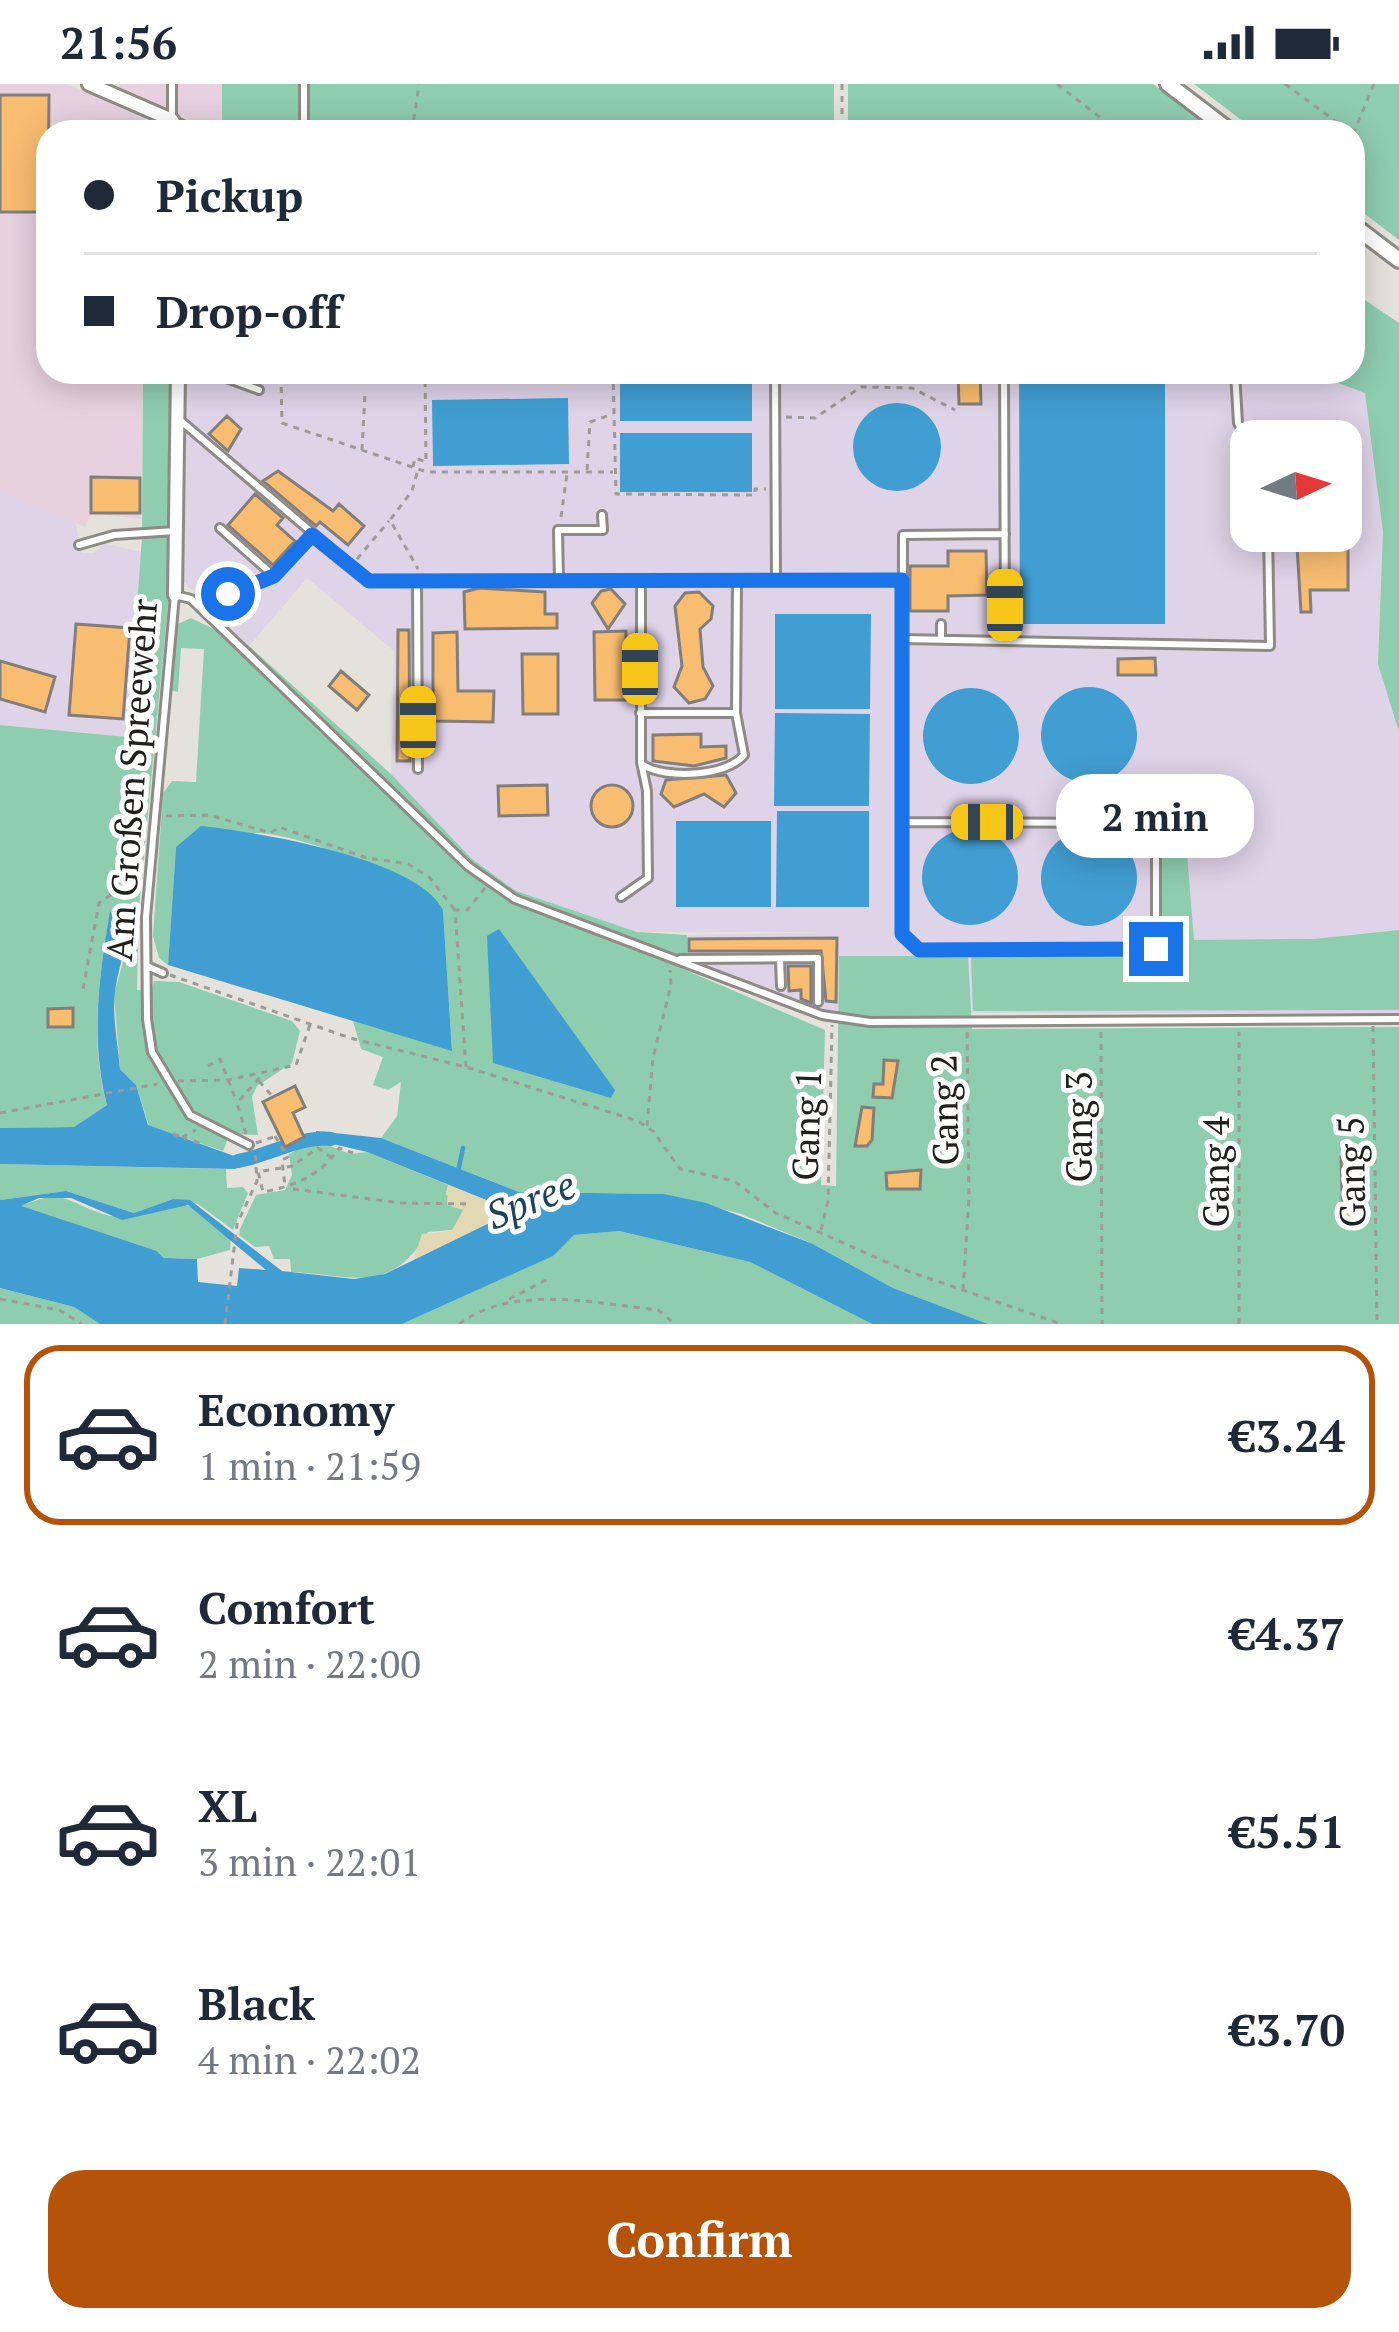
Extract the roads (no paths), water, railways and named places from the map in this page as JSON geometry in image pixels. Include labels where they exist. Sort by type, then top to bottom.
[{"type":"street","points":[[89,84],[165,120]]},
{"type":"street","points":[[1168,84],[1224,120]]},
{"type":"street","points":[[1365,234],[1399,260]]},
{"type":"street","name":"Am Großen Spreewehr","points":[[175,595],[178,384]]},
{"type":"lane","points":[[172,84],[176,120]]},
{"type":"lane","points":[[304,84],[304,120]]},
{"type":"lane","points":[[245,384],[259,389]]},
{"type":"lane","points":[[775,384],[776,580]]},
{"type":"lane","points":[[1004,384],[1005,640]]},
{"type":"lane","points":[[1236,384],[1238,420]]},
{"type":"lane","points":[[178,418],[369,581],[902,580]]},
{"type":"lane","points":[[559,580],[560,530],[603,530],[602,515]]},
{"type":"lane","points":[[220,528],[274,576]]},
{"type":"lane","points":[[79,545],[114,535],[177,531]]},
{"type":"lane","points":[[902,822],[1156,823],[1156,949],[919,950],[902,934],[902,822],[902,639],[902,580],[902,535],[1005,534]]},
{"type":"lane","points":[[228,594],[274,576],[312,535]]},
{"type":"lane","points":[[902,639],[1270,646],[1268,552]]},
{"type":"lane","points":[[621,897],[648,878],[647,791],[641,761],[641,580]]},
{"type":"lane","points":[[641,761],[656,772],[719,771],[736,765],[744,755],[736,713],[737,580]]},
{"type":"lane","points":[[418,770],[421,581]]},
{"type":"lane","points":[[175,595],[191,599],[468,866],[515,898],[832,1017],[967,1022],[1399,1019]]},
{"type":"lane","name":"Am Großen Spreewehr","points":[[175,595],[149,872],[152,1052],[190,1115],[253,1144]]},
{"type":"lane","points":[[940,624],[940,640]]},
{"type":"lane","points":[[640,713],[736,713]]},
{"type":"lane","points":[[671,958],[818,958],[818,1003]]},
{"type":"lane","points":[[781,958],[781,986]]},
{"type":"lane","points":[[147,965],[163,973]]},
{"type":"water","points":[[620,384],[752,384],[752,421],[620,421]]},
{"type":"water","points":[[1019,384],[1165,384],[1165,624],[1020,624]]},
{"type":"water","points":[[568,398],[569,464],[433,466],[432,400]]},
{"type":"water","points":[[897,403],[928,416],[941,447],[928,478],[897,491],[866,478],[853,447],[866,416]]},
{"type":"water","points":[[620,433],[752,433],[752,492],[620,492]]},
{"type":"water","points":[[775,614],[871,614],[870,709],[775,709]]},
{"type":"water","points":[[1089,687],[1123,701],[1137,735],[1123,769],[1089,783],[1055,769],[1041,735],[1055,701]]},
{"type":"water","points":[[971,688],[1005,702],[1019,736],[1005,770],[971,784],[937,770],[923,736],[937,702]]},
{"type":"water","points":[[775,713],[870,714],[869,806],[774,806]]},
{"type":"water","points":[[777,811],[869,811],[869,907],[776,907]]},
{"type":"water","points":[[676,821],[771,821],[771,907],[676,907]]},
{"type":"water","points":[[201,826],[334,851],[403,876],[428,892],[443,910],[452,1051],[168,965],[176,847]]},
{"type":"water","points":[[970,829],[1004,843],[1018,877],[1004,911],[970,925],[936,911],[922,877],[936,843]]},
{"type":"water","points":[[1089,830],[1123,844],[1137,878],[1123,912],[1089,926],[1055,912],[1041,878],[1055,844]]},
{"type":"water","points":[[110,911],[123,941],[114,1001],[120,1069],[136,1085],[148,1125],[251,1162],[235,1169],[0,1164],[0,1128],[74,1127],[107,1105],[98,1033]]},
{"type":"water","points":[[499,929],[615,1090],[611,1098],[493,1063],[487,936]]},
{"type":"water","name":"Spree","points":[[316,1131],[381,1138],[519,1192],[664,1194],[706,1203],[813,1244],[893,1288],[988,1324],[872,1324],[750,1262],[619,1231],[574,1235],[553,1256],[402,1324],[100,1324],[74,1307],[0,1288],[0,1200],[66,1191],[134,1213],[173,1199],[190,1200],[282,1271],[354,1279],[385,1274],[514,1211],[367,1152],[316,1140]],"holes":[[[39,1198],[71,1198],[122,1220],[188,1205],[266,1270],[239,1268],[237,1286],[198,1282],[197,1259],[164,1258],[157,1251],[21,1206]]]},
{"type":"waterway","points":[[125,955],[135,952]]},
{"type":"waterway","points":[[238,1161],[308,1140],[331,1139]]},
{"type":"waterway","points":[[458,1172],[463,1148]]}]
